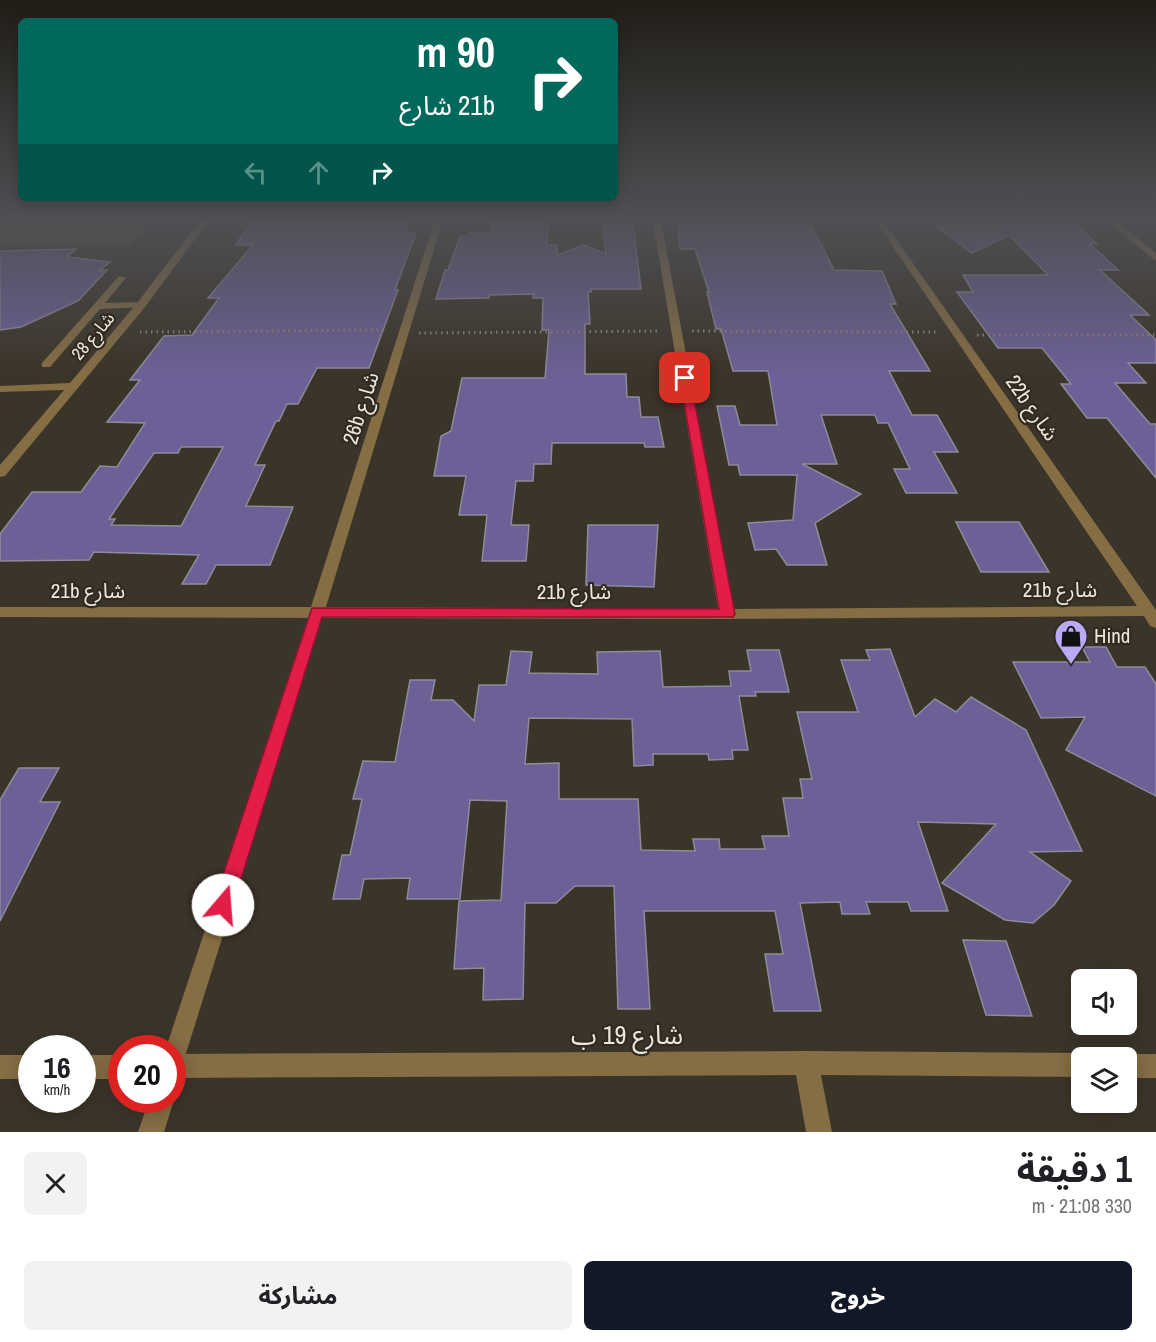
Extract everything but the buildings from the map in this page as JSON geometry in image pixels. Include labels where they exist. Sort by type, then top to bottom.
[{"type":"street","name":"شارع 28","points":[[0,473],[141,305],[168,269]]},
{"type":"street","name":"26b شارع","points":[[317,612],[424,269]]},
{"type":"street","points":[[666,269],[728,614]]},
{"type":"street","name":"22b شارع","points":[[912,269],[1152,616]]},
{"type":"street","points":[[0,389],[68,391]]},
{"type":"street","points":[[0,393],[68,391]]},
{"type":"street","name":"21b شارع","points":[[0,612],[1152,616]]},
{"type":"street","points":[[806,1063],[819,1132]]},
{"type":"street","name":"شارع 19 ب","points":[[186,1065],[806,1063],[1071,1065]]},
{"type":"street","points":[[1137,1066],[1156,1066]]},
{"type":"street","points":[[0,1067],[18,1067]]},
{"type":"street","points":[[151,1132],[157,1113]]},
{"type":"lane","points":[[45,365],[122,278]]},
{"type":"lane","points":[[97,306],[141,305]]},
{"type":"lane","points":[[182,1035],[317,612]]},
{"type":"path","points":[[118,332],[405,330]]},
{"type":"path","points":[[958,335],[1156,335]]},
{"type":"place","name":"Hind","points":[[1071,665]]},
{"type":"route","points":[[223,905],[317,612],[728,614],[685,378]]}]
